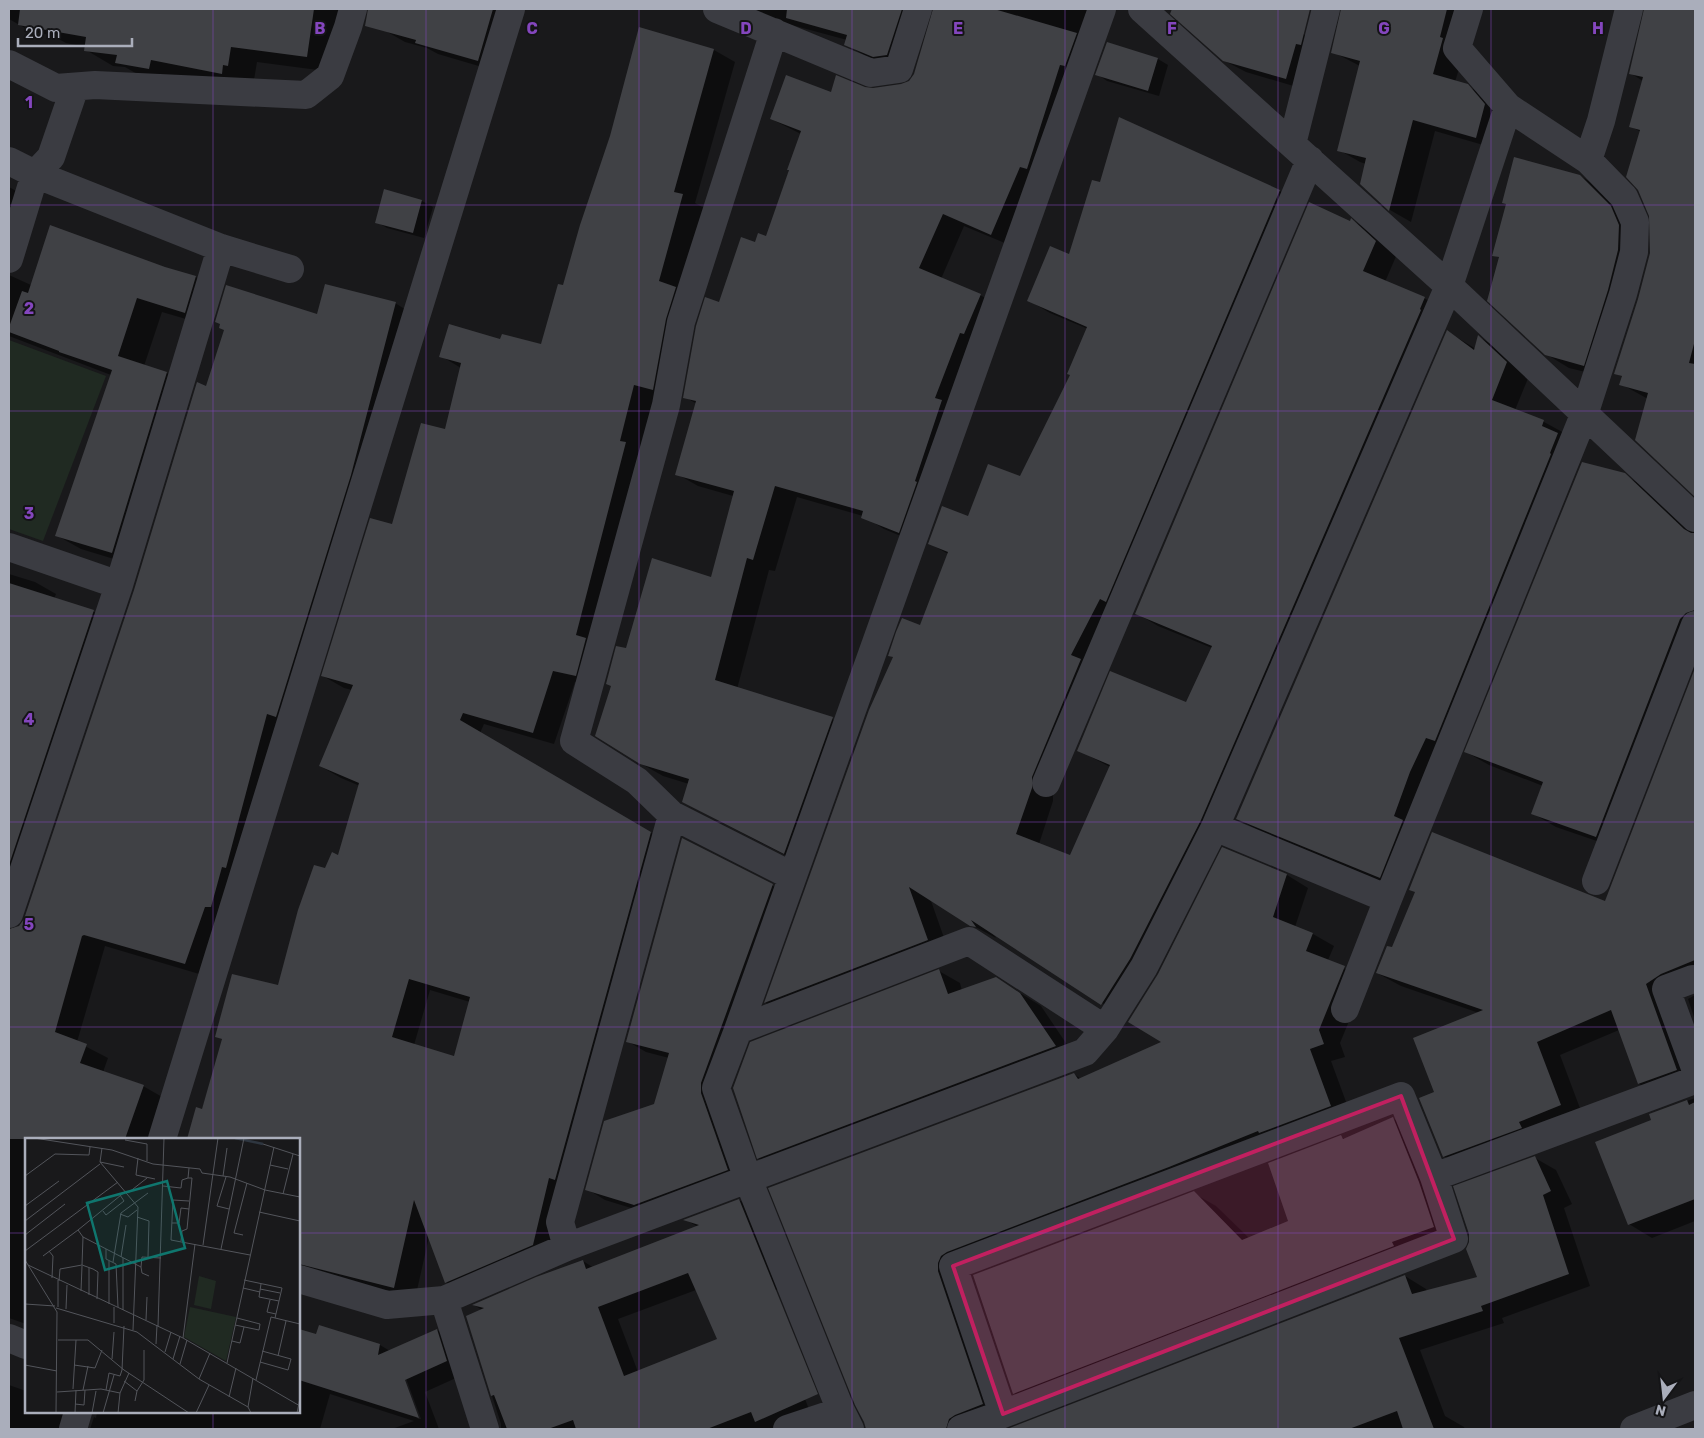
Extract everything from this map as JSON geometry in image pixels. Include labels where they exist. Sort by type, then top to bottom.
[{"type":"street","points":[[9,64],[56,88],[94,85],[306,95],[330,76],[353,9]]},
{"type":"street","points":[[162,1138],[511,9]]},
{"type":"street","points":[[717,9],[871,73],[899,69],[918,9]]},
{"type":"street","points":[[787,1429],[846,1420],[748,1179],[716,1088],[1102,9]]},
{"type":"street","points":[[1142,9],[1448,286],[1695,518]]},
{"type":"street","points":[[1046,784],[1301,152],[1326,9]]},
{"type":"street","points":[[1345,1010],[1584,415],[1623,294],[1634,252],[1635,222],[1624,197],[1588,160],[1508,107],[1458,48],[1469,9]]},
{"type":"street","points":[[1588,160],[1601,121],[1629,9]]},
{"type":"street","points":[[774,32],[680,322],[666,405],[574,741],[637,780],[672,815],[792,876]]},
{"type":"street","points":[[9,259],[35,174],[51,157],[75,87]]},
{"type":"street","points":[[300,1279],[387,1306],[444,1300],[566,1247],[1085,1052],[1104,1029],[1144,967],[1214,827],[1448,286],[1508,107]]},
{"type":"street","points":[[9,161],[35,174],[221,248],[290,269]]},
{"type":"street","points":[[9,914],[119,585],[221,248]]},
{"type":"street","points":[[9,547],[119,585]]},
{"type":"street","points":[[1596,880],[1695,625]]},
{"type":"street","points":[[566,1247],[560,1222],[672,815]]},
{"type":"street","points":[[1214,827],[1388,899]]},
{"type":"street","points":[[738,1030],[969,941],[1104,1029]]},
{"type":"street","points":[[1693,979],[1666,989],[1695,1068]]},
{"type":"street","points":[[1434,1177],[1695,1080]]},
{"type":"street","points":[[960,1429],[1003,1414],[1454,1239],[1434,1177],[1401,1096],[953,1266],[1003,1414]]},
{"type":"street","points":[[444,1300],[484,1429]]},
{"type":"street","points":[[9,1338],[25,1345]]},
{"type":"street","points":[[1634,1429],[1695,1405]]},
{"type":"street","points":[[73,1429],[78,1413]]},
{"type":"highlighted area","points":[[1401,1096],[1454,1239],[1003,1414],[953,1266]]},
{"type":"shaded area","points":[[9,340],[106,376],[43,541],[9,529]]},
{"type":"building","points":[[20,9],[314,9],[307,57],[231,47],[228,66],[223,65],[222,74],[151,60],[149,69],[115,63],[117,55],[84,51],[86,37],[18,25]]},
{"type":"building","points":[[368,9],[493,9],[478,61],[415,43],[416,40],[365,26]]},
{"type":"building","points":[[787,9],[902,9],[887,55],[873,57],[844,45],[847,35],[786,18]]},
{"type":"building","points":[[933,9],[994,9],[1077,33],[1065,66],[1060,65],[1027,169],[1020,167],[991,235],[943,214],[919,268],[981,294],[964,334],[960,333],[935,398],[942,400],[899,533],[861,518],[863,511],[775,486],[753,560],[747,558],[715,680],[833,717],[784,854],[682,802],[689,779],[640,764],[595,736],[611,686],[606,684],[616,646],[626,648],[652,558],[711,577],[734,491],[675,475],[696,401],[683,398],[696,326],[705,297],[719,302],[741,237],[755,242],[758,233],[766,236],[789,170],[787,170],[801,131],[770,119],[786,75],[831,92],[836,75],[865,87],[873,88],[909,81],[914,74]]},
{"type":"building","points":[[1172,9],[1310,9],[1301,45],[1296,44],[1286,79],[1223,61],[1170,14]]},
{"type":"building","points":[[1341,9],[1447,9],[1440,37],[1443,38],[1433,74],[1468,84],[1485,104],[1476,138],[1413,120],[1389,211],[1360,184],[1366,158],[1337,151],[1360,61],[1331,53]]},
{"type":"building","points":[[1644,9],[1695,9],[1695,340],[1689,363],[1695,364],[1695,497],[1635,440],[1648,393],[1619,385],[1622,376],[1614,374],[1638,299],[1650,253],[1649,216],[1638,190],[1626,177],[1640,130],[1629,127],[1643,77],[1629,74]]},
{"type":"building","points":[[639,27],[714,49],[674,192],[683,194],[659,281],[676,287],[666,319],[653,390],[634,385],[620,441],[626,442],[576,635],[586,638],[576,676],[553,671],[533,733],[463,713],[460,720],[651,832],[555,1180],[549,1178],[533,1245],[445,1283],[414,1200],[394,1288],[300,1264],[300,1138],[187,1138],[196,1107],[202,1109],[222,1039],[215,1037],[232,974],[278,985],[298,910],[314,865],[325,868],[332,852],[338,855],[359,783],[319,766],[353,685],[321,676],[370,518],[392,524],[421,423],[445,429],[461,363],[439,357],[449,324],[500,339],[502,334],[541,344],[558,284],[563,285],[580,225],[610,136]],"holes":[[[409,979],[470,997],[454,1056],[392,1037]]]},
{"type":"building","points":[[1107,42],[1158,58],[1148,91],[1095,75]]},
{"type":"building","points":[[1119,117],[1280,190],[1106,602],[1100,599],[1071,655],[1081,659],[1032,777],[1032,788],[1016,834],[1070,855],[1110,765],[1077,751],[1110,671],[1186,702],[1212,646],[1135,614],[1309,202],[1350,221],[1351,218],[1376,241],[1363,271],[1425,297],[1421,310],[1201,820],[1130,959],[1101,1005],[971,920],[976,927],[970,926],[909,887],[928,940],[764,1003],[869,710],[893,657],[888,656],[896,632],[902,618],[920,625],[948,552],[928,544],[942,506],[968,516],[988,464],[1020,476],[1070,375],[1067,374],[1087,327],[1027,301],[1050,246],[1069,254],[1092,180],[1100,182]]},
{"type":"building","points":[[1514,157],[1580,175],[1611,206],[1619,225],[1618,250],[1608,290],[1584,366],[1545,355],[1487,301],[1499,257],[1492,256],[1506,204],[1502,203]]},
{"type":"building","points":[[384,189],[422,200],[413,233],[375,223]]},
{"type":"building","points":[[50,225],[165,267],[196,276],[185,313],[137,298],[118,356],[167,372],[112,553],[55,536],[112,370],[9,332],[9,327],[22,291],[28,293]]},
{"type":"building","points":[[325,284],[396,302],[351,475],[276,717],[267,714],[226,868],[222,867],[211,907],[205,907],[185,964],[82,936],[55,1032],[87,1044],[80,1063],[144,1085],[125,1138],[9,1139],[9,929],[19,926],[24,919],[134,590],[197,382],[206,386],[224,330],[219,328],[220,324],[215,322],[226,285],[317,314]]},
{"type":"building","points":[[1447,330],[1474,350],[1478,335],[1507,362],[1492,400],[1544,420],[1542,426],[1558,433],[1435,741],[1426,738],[1410,772],[1394,816],[1403,820],[1380,878],[1236,819]]},
{"type":"building","points":[[1582,462],[1625,473],[1684,529],[1695,533],[1695,610],[1686,613],[1680,619],[1596,837],[1531,814],[1543,782],[1464,752]]},
{"type":"building","points":[[9,583],[94,610],[9,865]]},
{"type":"building","points":[[1695,668],[1695,960],[1661,974],[1646,984],[1677,1070],[1638,1084],[1611,1010],[1537,1042],[1561,1105],[1519,1122],[1522,1128],[1443,1157],[1419,1098],[1434,1092],[1413,1038],[1483,1010],[1376,973],[1387,946],[1392,947],[1415,892],[1409,890],[1432,832],[1605,901]]},
{"type":"building","points":[[682,838],[773,884],[701,1083],[701,1093],[728,1170],[634,1205],[585,1190],[604,1121],[654,1104],[669,1053],[626,1042]]},
{"type":"building","points":[[1222,847],[1287,874],[1273,917],[1313,933],[1306,951],[1345,966],[1319,1030],[1324,1044],[1310,1049],[1331,1106],[1259,1133],[1258,1131],[947,1252],[941,1256],[938,1263],[938,1271],[983,1404],[949,1419],[946,1429],[866,1429],[768,1188],[1074,1073],[1078,1079],[1161,1042],[1128,1022],[1158,974]]},
{"type":"building","points":[[939,969],[948,994],[996,977],[1020,993],[1056,1046],[757,1159],[733,1088],[750,1042]]},
{"type":"building","points":[[1687,1100],[1689,1105],[1695,1102],[1695,1199],[1628,1225],[1595,1142],[1651,1120],[1649,1114]]},
{"type":"building","points":[[1393,1117],[1419,1182],[1434,1227],[1392,1242],[1394,1246],[1013,1394],[973,1275],[1194,1191],[1242,1240],[1288,1221],[1268,1163],[1341,1135],[1343,1139]]},
{"type":"building","points":[[1535,1156],[1551,1191],[1543,1195],[1569,1274],[1481,1306],[1483,1311],[1399,1338],[1434,1429],[1403,1429],[1397,1411],[1349,1429],[1007,1429],[1405,1275],[1412,1294],[1477,1277],[1466,1249],[1469,1242],[1469,1234],[1453,1186]]},
{"type":"building","points":[[739,1199],[818,1394],[755,1422],[751,1412],[707,1429],[576,1429],[573,1420],[548,1429],[507,1429],[494,1395],[491,1396],[466,1316],[484,1308],[472,1305],[536,1277],[583,1260],[586,1269],[699,1225],[683,1220]],"holes":[[[688,1273],[717,1339],[624,1376],[598,1307]]]},
{"type":"building","points":[[319,1325],[380,1344],[378,1355],[437,1329],[447,1361],[405,1380],[419,1418],[300,1380],[300,1329],[316,1334]]}]
